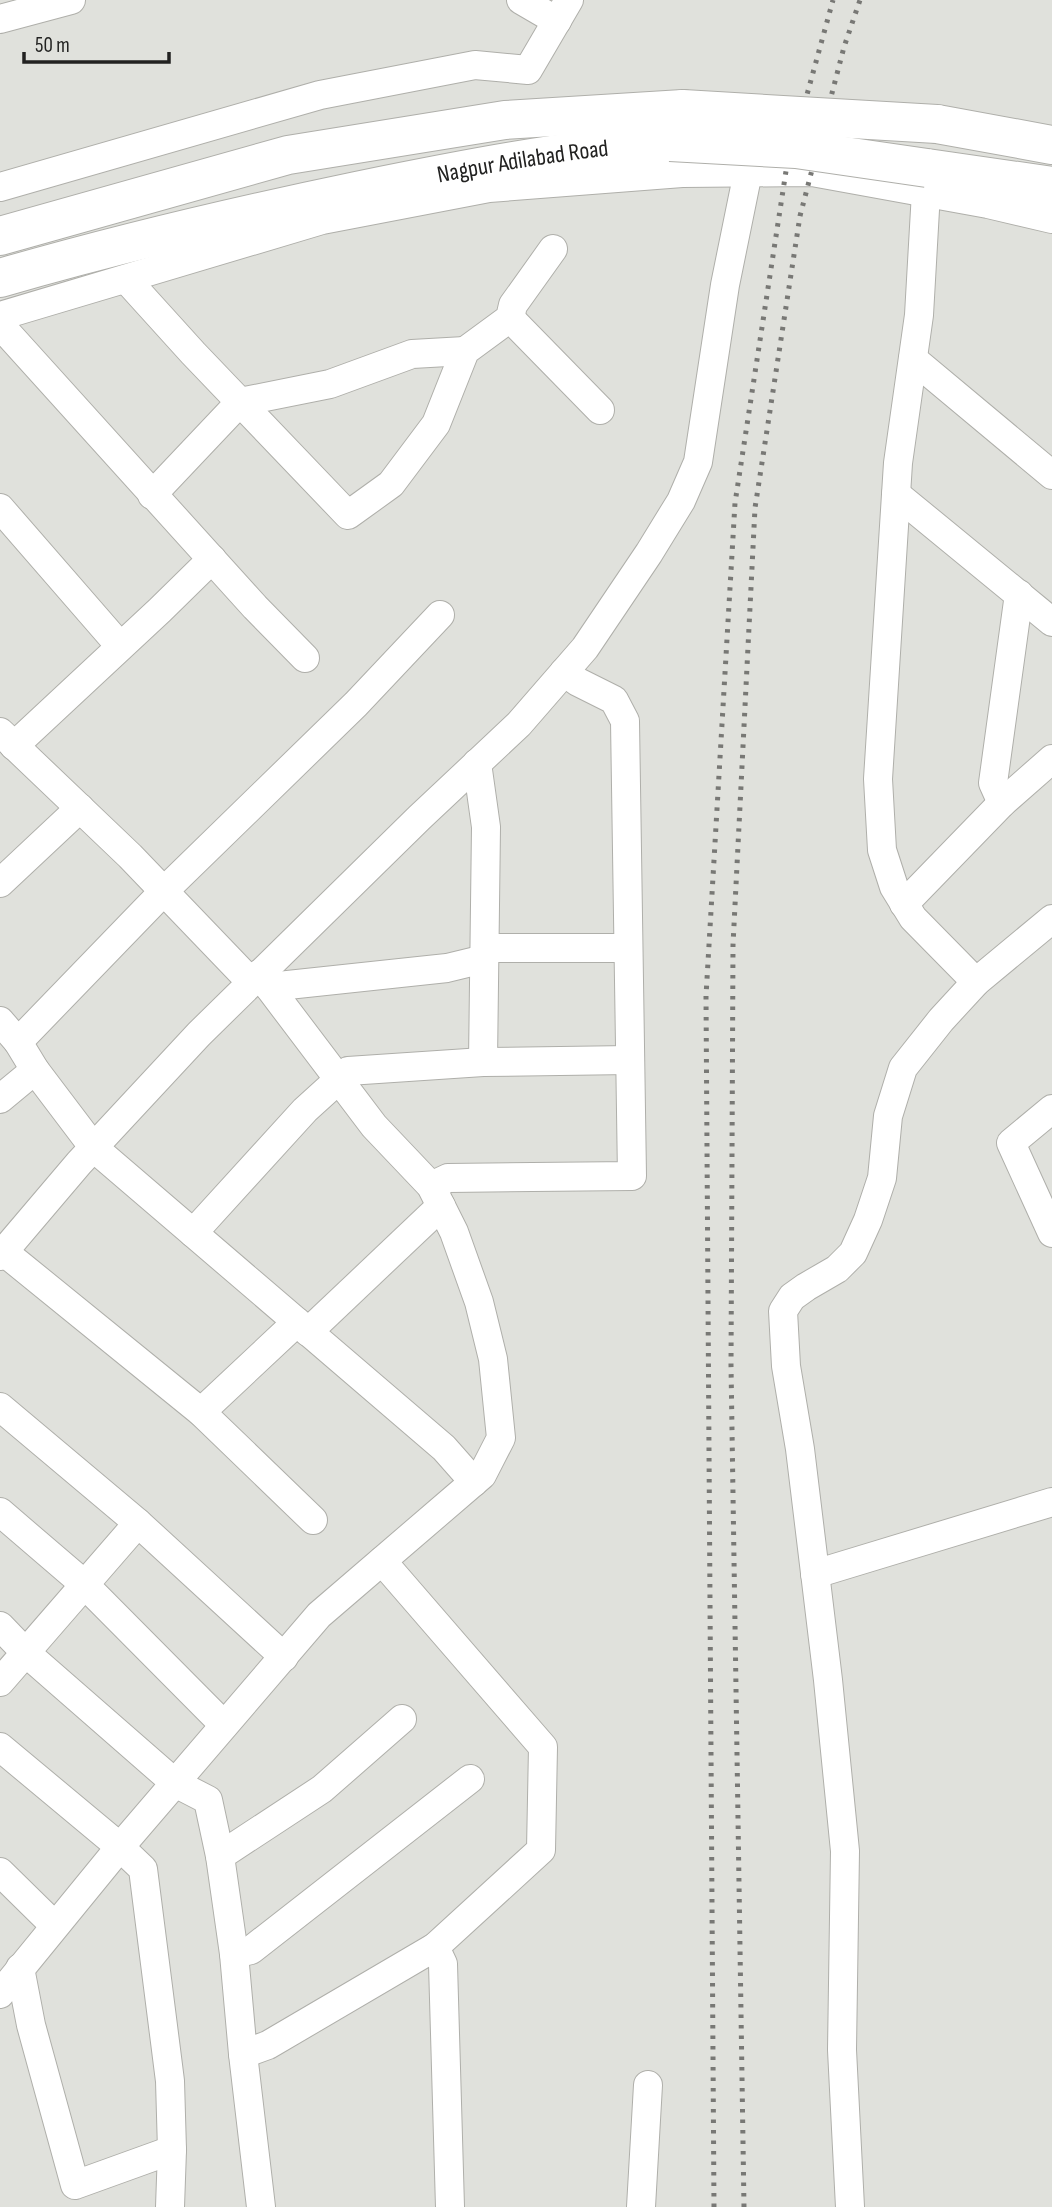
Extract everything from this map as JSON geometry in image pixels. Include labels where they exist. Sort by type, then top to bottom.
[{"type":"highway","name":"Nagpur Adilabad Road","points":[[0,236],[288,155],[505,120],[677,126],[937,124],[1052,145]]},
{"type":"highway","name":"Nagpur Adilabad Road","points":[[0,278],[100,249],[245,215],[441,174],[602,146],[677,126],[796,149],[927,180],[1052,186]]},
{"type":"street","points":[[15,10],[71,0]]},
{"type":"street","points":[[0,187],[320,95],[475,65],[528,70],[563,10],[521,0]]},
{"type":"street","points":[[313,1520],[201,1412],[2,1254],[94,1148],[199,1034],[259,981],[519,724],[585,648],[681,501],[698,462],[725,285],[748,172]]},
{"type":"street","points":[[0,316],[322,220],[489,188],[682,173],[812,172],[855,178],[927,180],[1052,219]]},
{"type":"street","points":[[927,180],[919,315],[898,463],[878,779],[882,850],[894,887],[913,918],[976,982]]},
{"type":"street","points":[[126,279],[348,515],[390,484],[436,424],[466,351],[510,318],[513,305],[553,249]]},
{"type":"street","points":[[510,318],[600,410]]},
{"type":"street","points":[[0,325],[152,495],[305,657]]},
{"type":"street","points":[[152,495],[240,402],[330,384],[412,354],[466,351]]},
{"type":"street","points":[[913,359],[1052,475]]},
{"type":"street","points":[[896,494],[1052,622]]},
{"type":"street","points":[[0,508],[120,646]]},
{"type":"street","points":[[0,1994],[54,1925],[319,1615],[482,1475],[501,1438],[493,1359],[479,1301],[454,1232],[436,1196],[374,1126],[259,981],[7,739],[120,646],[212,559]]},
{"type":"street","points":[[1002,803],[993,783],[1019,594]]},
{"type":"street","points":[[440,615],[356,704],[164,891],[9,1031],[94,1148],[444,1448],[474,1482]]},
{"type":"street","points":[[201,1412],[302,1327],[436,1196],[448,1178],[632,1177],[625,721],[614,700],[564,673]]},
{"type":"street","points":[[904,904],[1002,803],[1052,759]]},
{"type":"street","points":[[477,763],[486,827],[483,1062]]},
{"type":"street","points":[[0,883],[80,808]]},
{"type":"street","points":[[850,2207],[842,2050],[845,1851],[800,1449],[786,1366],[783,1311],[792,1297],[837,1269],[853,1253],[882,1178],[888,1116],[903,1068],[976,982],[1052,919]]},
{"type":"street","points":[[259,981],[447,968],[484,954],[628,948]]},
{"type":"street","points":[[193,1233],[296,1120],[348,1071],[483,1062],[630,1060]]},
{"type":"street","points":[[0,1099],[35,1070]]},
{"type":"street","points":[[1052,1110],[1012,1143],[1052,1233]]},
{"type":"street","points":[[0,1407],[138,1523],[284,1657]]},
{"type":"street","points":[[815,1574],[1052,1502]]},
{"type":"street","points":[[0,1512],[84,1584],[224,1725]]},
{"type":"street","points":[[0,1682],[138,1523]]},
{"type":"street","points":[[243,2054],[268,2045],[435,1947],[541,1850],[543,1747],[382,1561]]},
{"type":"street","points":[[0,1626],[25,1652],[174,1783],[208,1800],[220,1856],[234,1954],[261,2207]]},
{"type":"street","points":[[220,1856],[322,1789],[402,1719]]},
{"type":"street","points":[[0,1746],[143,1869],[170,2081],[170,2207]]},
{"type":"street","points":[[234,1954],[251,1950],[470,1779]]},
{"type":"street","points":[[0,1872],[54,1925]]},
{"type":"street","points":[[435,1947],[443,1964],[450,2207]]},
{"type":"street","points":[[20,1968],[31,2025],[75,2185],[172,2150]]},
{"type":"street","points":[[641,2207],[648,2085]]},
{"type":"railway","points":[[714,2207],[706,996],[735,503],[786,171],[833,0]]},
{"type":"railway","points":[[744,2207],[731,1365],[733,945],[755,508],[800,216],[844,47],[860,0]]}]
